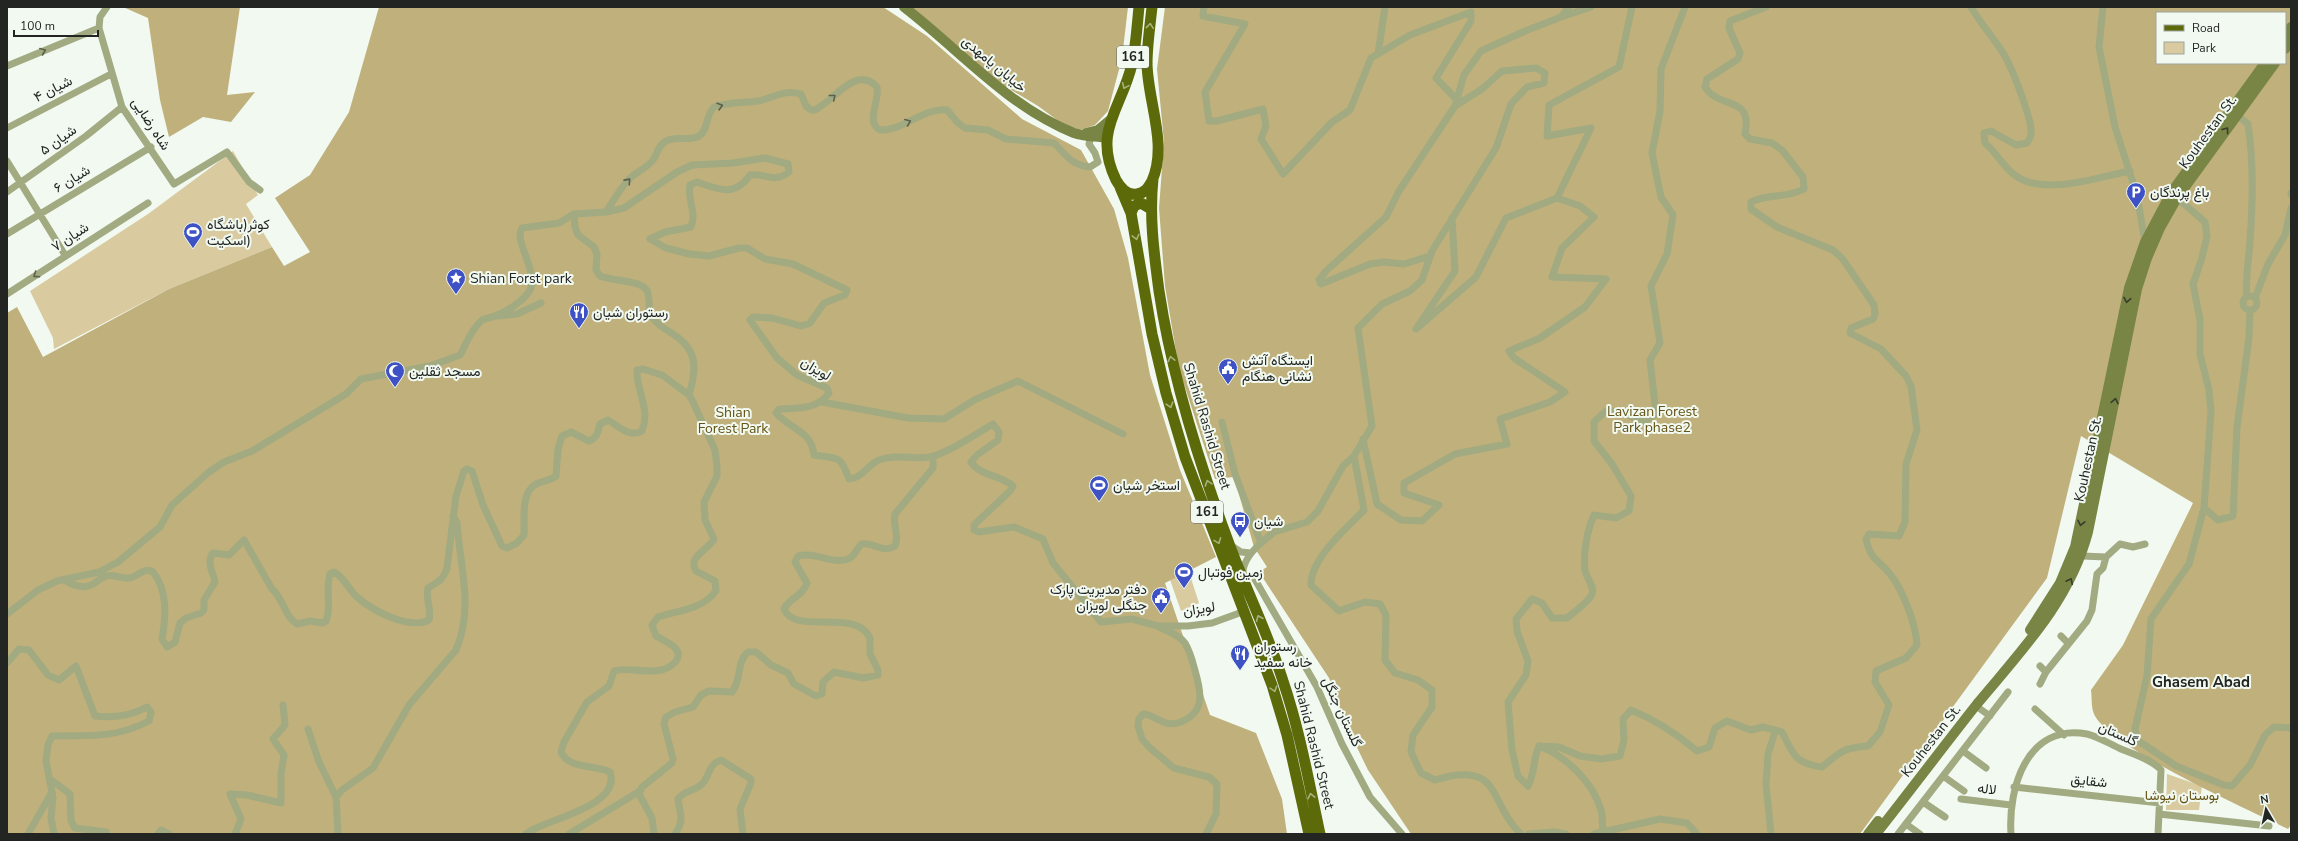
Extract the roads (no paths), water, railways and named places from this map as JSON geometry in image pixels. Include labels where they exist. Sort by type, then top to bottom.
[{"type":"main road","name":"خیابان یامهدی","points":[[904,7],[1000,90],[1020,104],[1074,133],[1091,137],[1107,138]]},
{"type":"main road","name":"Shahid Rashid Street","points":[[1139,7],[1132,64],[1127,82],[1110,120],[1107,138],[1109,163],[1131,212],[1152,334],[1166,393],[1185,456],[1245,611],[1280,710],[1309,834]]},
{"type":"main road","name":"Shahid Rashid Street","points":[[1152,7],[1147,64],[1151,106],[1158,143],[1158,162],[1153,179],[1151,209],[1153,246],[1165,331],[1198,452],[1230,545],[1249,580],[1291,707],[1320,834]]},
{"type":"main road","name":"Kouhestan St.","points":[[1876,834],[2053,609],[2068,586],[2082,556],[2108,415],[2129,288],[2145,242],[2171,193],[2264,64]]},
{"type":"main road","name":"Kouhestan St.","points":[[1868,834],[2026,635],[2060,583],[2075,547],[2108,415],[2137,289],[2147,258],[2177,198],[2274,64]]},
{"type":"main road","points":[[1074,133],[1090,133],[1098,130],[1110,120]]},
{"type":"main road","points":[[1120,187],[1134,195],[1142,193],[1148,188],[1153,179]]},
{"type":"main road","points":[[1131,212],[1134,206],[1141,204],[1151,209]]},
{"type":"street","points":[[7,66],[99,28],[100,17],[107,7]]},
{"type":"street","points":[[1204,7],[1203,16],[1245,24],[1205,92],[1208,121],[1217,122],[1263,109],[1266,126],[1261,139],[1283,174],[1332,122],[1350,110],[1371,58],[1410,35],[1471,12],[1471,22],[1436,78],[1456,103]]},
{"type":"street","points":[[1378,54],[1385,7]]},
{"type":"street","points":[[1561,17],[1569,7]]},
{"type":"street","points":[[1430,256],[1404,264],[1384,262],[1370,264],[1320,284],[1319,280],[1326,271],[1386,216],[1399,191],[1456,103],[1464,75],[1481,51],[1525,30],[1591,7]]},
{"type":"street","points":[[1557,198],[1591,128],[1547,136],[1549,105],[1619,67],[1632,7]]},
{"type":"street","points":[[1539,746],[1536,753],[1534,775],[1528,786],[1518,776],[1512,750],[1509,716],[1508,702],[1526,675],[1528,661],[1517,631],[1516,619],[1532,599],[1542,603],[1552,618],[1567,618],[1592,594],[1592,587],[1585,572],[1588,528],[1594,515],[1616,518],[1629,511],[1631,496],[1612,464],[1594,441],[1594,422],[1606,410],[1622,412],[1643,422],[1656,414],[1650,360],[1660,343],[1651,286],[1667,254],[1673,215],[1661,197],[1652,153],[1660,111],[1661,69],[1685,7]]},
{"type":"street","points":[[1539,746],[1560,747],[1580,756],[1601,759],[1620,756],[1624,740],[1624,720],[1631,710],[1648,716],[1697,751],[1709,747],[1715,728],[1727,721],[1751,730],[1763,728],[1775,732],[1782,732],[1792,751],[1804,765],[1822,767],[1839,753],[1848,748],[1868,746],[1880,732],[1889,705],[1875,682],[1876,671],[1906,658],[1917,645],[1917,634],[1898,585],[1870,554],[1866,538],[1869,534],[1899,536],[1905,522],[1904,483],[1906,464],[1916,430],[1911,386],[1906,376],[1881,349],[1850,333],[1851,328],[1873,319],[1875,314],[1874,305],[1842,258],[1833,250],[1777,226],[1751,209],[1751,202],[1758,198],[1793,195],[1804,190],[1803,177],[1782,150],[1772,143],[1750,139],[1745,134],[1746,116],[1741,107],[1710,94],[1705,87],[1707,78],[1738,59],[1740,53],[1729,28],[1730,22],[1766,7]]},
{"type":"street","points":[[1972,7],[1981,25],[2003,52],[2011,68],[2026,110],[2031,134],[2027,143],[2016,145],[1991,131],[1984,133],[1985,143],[1996,153],[2005,167],[2027,182],[2042,185],[2062,185],[2130,171]]},
{"type":"street","points":[[2103,7],[2099,47],[2115,127],[2137,195],[2145,242]]},
{"type":"street","name":"شاه رضایی","points":[[99,28],[111,74],[122,107],[151,147],[174,184],[227,152],[249,182],[260,190]]},
{"type":"street","points":[[1249,580],[1243,571],[1251,553],[1274,532],[1307,522],[1318,511],[1343,466],[1354,456],[1372,426],[1358,328],[1382,304],[1410,291],[1422,280],[1430,256],[1496,148],[1510,104],[1527,87],[1544,83],[1545,73],[1536,68],[1502,71],[1482,90],[1456,103]]},
{"type":"street","name":"شیان ۴","points":[[7,128],[111,74]]},
{"type":"street","points":[[493,317],[502,313],[527,296],[531,288],[532,276],[521,239],[520,231],[522,228],[559,223],[574,214],[606,212],[628,181],[652,161],[659,147],[664,142],[671,138],[694,138],[700,136],[704,131],[710,111],[714,107],[759,101],[774,94],[792,92],[801,94],[806,106],[811,110],[815,110],[846,86],[860,79],[867,80],[877,87],[878,96],[872,120],[873,125],[880,130],[893,128],[936,110],[947,110],[958,124],[965,128],[988,130],[1006,139],[1054,142],[1067,158],[1075,164],[1090,167],[1098,162],[1095,153],[1089,144],[1091,137]]},
{"type":"street","name":"شیان ۵","points":[[7,192],[86,136],[122,107]]},
{"type":"street","points":[[2237,115],[2248,124],[2252,162],[2251,229],[2245,276],[2247,296]]},
{"type":"street","name":"شیان ۶","points":[[7,234],[151,147]]},
{"type":"street","name":"لویزان","points":[[606,212],[624,208],[677,172],[692,165],[733,163],[765,158],[788,164],[789,172],[782,178],[772,179],[760,174],[750,175],[744,183],[736,188],[722,190],[697,182],[690,185],[689,192],[695,217],[691,227],[665,232],[650,239],[666,248],[689,254],[709,256],[738,248],[748,248],[765,259],[793,264],[847,290],[845,295],[824,303],[810,323],[801,326],[761,316],[753,317],[750,320],[777,358],[797,375],[827,388],[829,393],[822,402],[814,406],[779,410],[776,413],[783,420],[804,433],[813,444],[814,455],[833,457],[844,464],[849,480],[857,479],[878,461],[896,455],[910,458],[933,456],[993,424],[999,432],[998,440],[971,462],[975,469],[1007,480],[1013,486],[1010,491],[974,525],[974,530],[979,532],[1014,527],[1043,539],[1053,563],[1101,622],[1132,619],[1156,625],[1188,626],[1212,623],[1245,611]]},
{"type":"street","points":[[7,161],[65,255]]},
{"type":"street","points":[[1363,439],[1377,504],[1401,520],[1422,521],[1440,505],[1404,493],[1404,483],[1455,454],[1507,444],[1500,419],[1550,402],[1565,392],[1514,358],[1509,351],[1540,338],[1586,307],[1606,280],[1552,277],[1562,248],[1594,218],[1580,206],[1557,198],[1506,218],[1476,277],[1416,329],[1455,271],[1452,218]]},
{"type":"street","name":"شیان ۷","points":[[7,294],[65,255],[148,203]]},
{"type":"street","points":[[2184,203],[2204,222],[2207,236],[2202,258],[2193,284],[2200,320],[2200,354],[2209,390],[2211,412],[2204,508],[2189,564],[2151,619],[2147,676],[2135,730],[2138,740],[2176,766],[2224,785],[2232,786],[2250,764],[2274,727],[2291,728]]},
{"type":"street","points":[[2204,508],[2218,520],[2233,516],[2237,427],[2249,338],[2250,310],[2257,304],[2255,298],[2268,264],[2285,235],[2291,208]]},
{"type":"street","points":[[574,214],[575,227],[578,235],[594,247],[597,254],[596,270],[600,276],[642,286],[648,292],[651,315],[655,321],[689,346],[693,361],[692,384],[689,395]]},
{"type":"street","points":[[2247,296],[2255,298]]},
{"type":"street","points":[[2247,296],[2243,299],[2243,304],[2245,308],[2250,310]]},
{"type":"street","points":[[7,614],[38,590],[64,580],[99,572],[118,562],[160,526],[172,505],[209,472],[224,462],[252,451],[346,394],[361,379],[430,366],[460,355],[474,329],[482,320],[517,314],[541,303]]},
{"type":"street","points":[[64,580],[84,587],[91,585],[98,579],[106,576],[129,578],[147,569],[152,571],[159,581],[164,600],[166,611],[162,639],[167,647],[175,642],[180,623],[186,618],[201,614],[204,610],[204,600],[215,582],[209,561],[213,553],[229,555],[244,540],[272,588],[279,595],[287,613],[297,624],[310,621],[322,623],[326,621],[329,615],[328,580],[330,574],[334,572],[338,574],[356,596],[379,612],[400,620],[423,623],[429,620],[431,613],[427,597],[428,588],[444,578],[447,568],[458,483],[464,471],[467,469],[472,471],[483,505],[502,546],[507,548],[512,547],[524,535],[525,500],[528,490],[537,483],[556,476],[558,449],[562,436],[571,432],[589,441],[594,439],[597,435],[600,424],[608,420],[626,432],[633,434],[642,431],[645,421],[645,405],[637,377],[637,370],[643,369],[662,375],[689,395],[714,450],[717,466],[716,476],[704,502],[705,520],[714,539],[710,546],[698,555],[693,563],[696,571],[715,581],[716,591],[708,600],[697,606],[658,617],[654,620],[652,625],[656,636],[676,647],[678,657],[675,662],[653,671],[614,671],[609,686],[587,702],[564,742],[561,752],[564,758],[610,772],[612,778],[610,787],[600,798],[586,807],[573,814],[535,827],[526,834]]},
{"type":"street","points":[[822,402],[908,418],[944,418],[976,399],[1018,381],[1123,434]]},
{"type":"street","points":[[1222,422],[1235,474],[1261,544]]},
{"type":"street","points":[[569,834],[640,791],[642,787],[672,763],[673,753],[664,724],[666,717],[675,712],[693,707],[701,696],[709,690],[732,692],[739,679],[742,660],[748,652],[756,652],[770,665],[788,673],[794,684],[816,696],[822,694],[823,682],[834,672],[863,678],[878,675],[878,670],[870,654],[870,638],[864,630],[840,621],[811,623],[802,621],[785,612],[784,609],[788,603],[801,594],[807,583],[802,571],[795,562],[798,556],[802,555],[821,555],[834,560],[847,560],[852,557],[862,544],[866,543],[882,549],[889,549],[894,546],[897,533],[893,522],[895,514],[933,468],[933,456]]},
{"type":"street","points":[[1354,456],[1364,510],[1318,560],[1310,574],[1311,585],[1339,610],[1365,602],[1380,604],[1386,615],[1385,660],[1395,673],[1418,680],[1432,690],[1432,707],[1412,735],[1411,752],[1421,773],[1435,780],[1451,775],[1472,775],[1491,785],[1515,828],[1521,834]]},
{"type":"street","points":[[336,797],[342,790],[373,768],[409,705],[456,650],[460,641],[466,618],[465,591],[457,523],[453,516]]},
{"type":"street","points":[[2040,684],[2046,672],[2087,621],[2092,610],[2097,574],[2103,568],[2106,557],[2120,544],[2133,547],[2145,544]]},
{"type":"street","points":[[1230,545],[1241,552],[1251,553]]},
{"type":"street","points":[[2082,556],[2106,557]]},
{"type":"street","name":"گلستان جنگل","points":[[1249,580],[1317,687],[1342,744],[1370,797],[1402,834]]},
{"type":"street","points":[[2084,608],[2092,610]]},
{"type":"street","points":[[1156,625],[1180,638],[1185,644],[1202,691],[1198,708],[1182,722],[1167,724],[1146,714],[1141,715],[1138,722],[1140,735],[1150,748],[1174,768],[1205,775],[1215,781],[1217,787],[1216,814],[1206,834]]},
{"type":"street","points":[[2061,636],[2068,643]]},
{"type":"street","points":[[7,663],[19,649],[29,650],[48,675],[59,680],[76,666],[95,716],[111,717],[139,711],[147,707],[151,712],[149,721],[122,732],[86,738],[52,736],[48,745],[46,762],[52,792],[51,818],[54,834]]},
{"type":"street","points":[[2040,666],[2046,672]]},
{"type":"street","points":[[1898,834],[2008,692]]},
{"type":"street","points":[[235,834],[241,819],[230,794],[247,795],[281,803],[281,774],[284,755],[273,739],[285,725],[283,705]]},
{"type":"street","points":[[1976,706],[1990,716]]},
{"type":"street","points":[[2035,709],[2064,735]]},
{"type":"street","points":[[308,729],[319,762],[336,797],[338,834]]},
{"type":"street","points":[[1771,834],[1766,784],[1768,754],[1775,732]]},
{"type":"street","name":"گلستان","points":[[2011,834],[2011,805],[2014,787],[2022,768],[2032,753],[2045,742],[2064,735],[2081,734],[2099,738],[2161,770],[2160,803]]},
{"type":"street","points":[[1539,746],[1548,749],[1569,764],[1588,782],[1601,810],[1603,832]]},
{"type":"street","points":[[1963,751],[1986,768]]},
{"type":"street","points":[[675,834],[681,825],[682,819],[678,799],[685,792],[699,787],[704,782],[710,768],[720,760],[751,779],[751,783],[742,801],[740,809],[743,834]]},
{"type":"street","points":[[1943,776],[1964,791]]},
{"type":"street","points":[[50,779],[70,794],[71,821],[75,828],[106,832],[105,834]]},
{"type":"street","name":"شقایق","points":[[2014,787],[2160,803]]},
{"type":"street","points":[[640,791],[640,799],[652,818],[654,834]]},
{"type":"street","points":[[28,834],[52,792]]},
{"type":"street","name":"لاله","points":[[1961,799],[2011,805]]},
{"type":"street","points":[[1923,802],[1945,817]]},
{"type":"street","points":[[2158,834],[2160,803]]},
{"type":"street","points":[[2159,814],[2269,826]]},
{"type":"street","points":[[1594,834],[1660,819],[1687,823],[1697,834]]},
{"type":"street","points":[[1906,824],[1920,834]]},
{"type":"street","points":[[158,834],[161,830],[168,834]]},
{"type":"street","points":[[1529,834],[1554,832],[1566,834]]},
{"type":"place","name":"باغ پرندگان","points":[[2136,209]]},
{"type":"place","name":"کوثر(باشگاه اسکیت)","points":[[193,249]]},
{"type":"place","name":"Shian Forst park","points":[[456,295]]},
{"type":"place","name":"رستوران شیان","points":[[579,329]]},
{"type":"place","name":"ایستگاه آتش نشانی هنگام","points":[[1228,385]]},
{"type":"place","name":"مسجد ثقلین","points":[[395,388]]},
{"type":"place","name":"استخر شیان","points":[[1099,502]]},
{"type":"place","name":"شیان","points":[[1240,538]]},
{"type":"place","name":"زمین فوتبال","points":[[1184,589]]},
{"type":"place","name":"دفتر مدیریت پارک جنگلی لویزان","points":[[1161,614]]},
{"type":"place","name":"رستوران خانه سفید","points":[[1240,671]]},
{"type":"district","name":"Ghasem Abad","points":[[2201,682]]},
{"type":"park label","name":"Shian Forest Park","points":[[733,420]]},
{"type":"park label","name":"Lavizan Forest Park phase2","points":[[1652,420]]},
{"type":"park label","name":"بوستان نیوشا","points":[[2182,795]]}]
